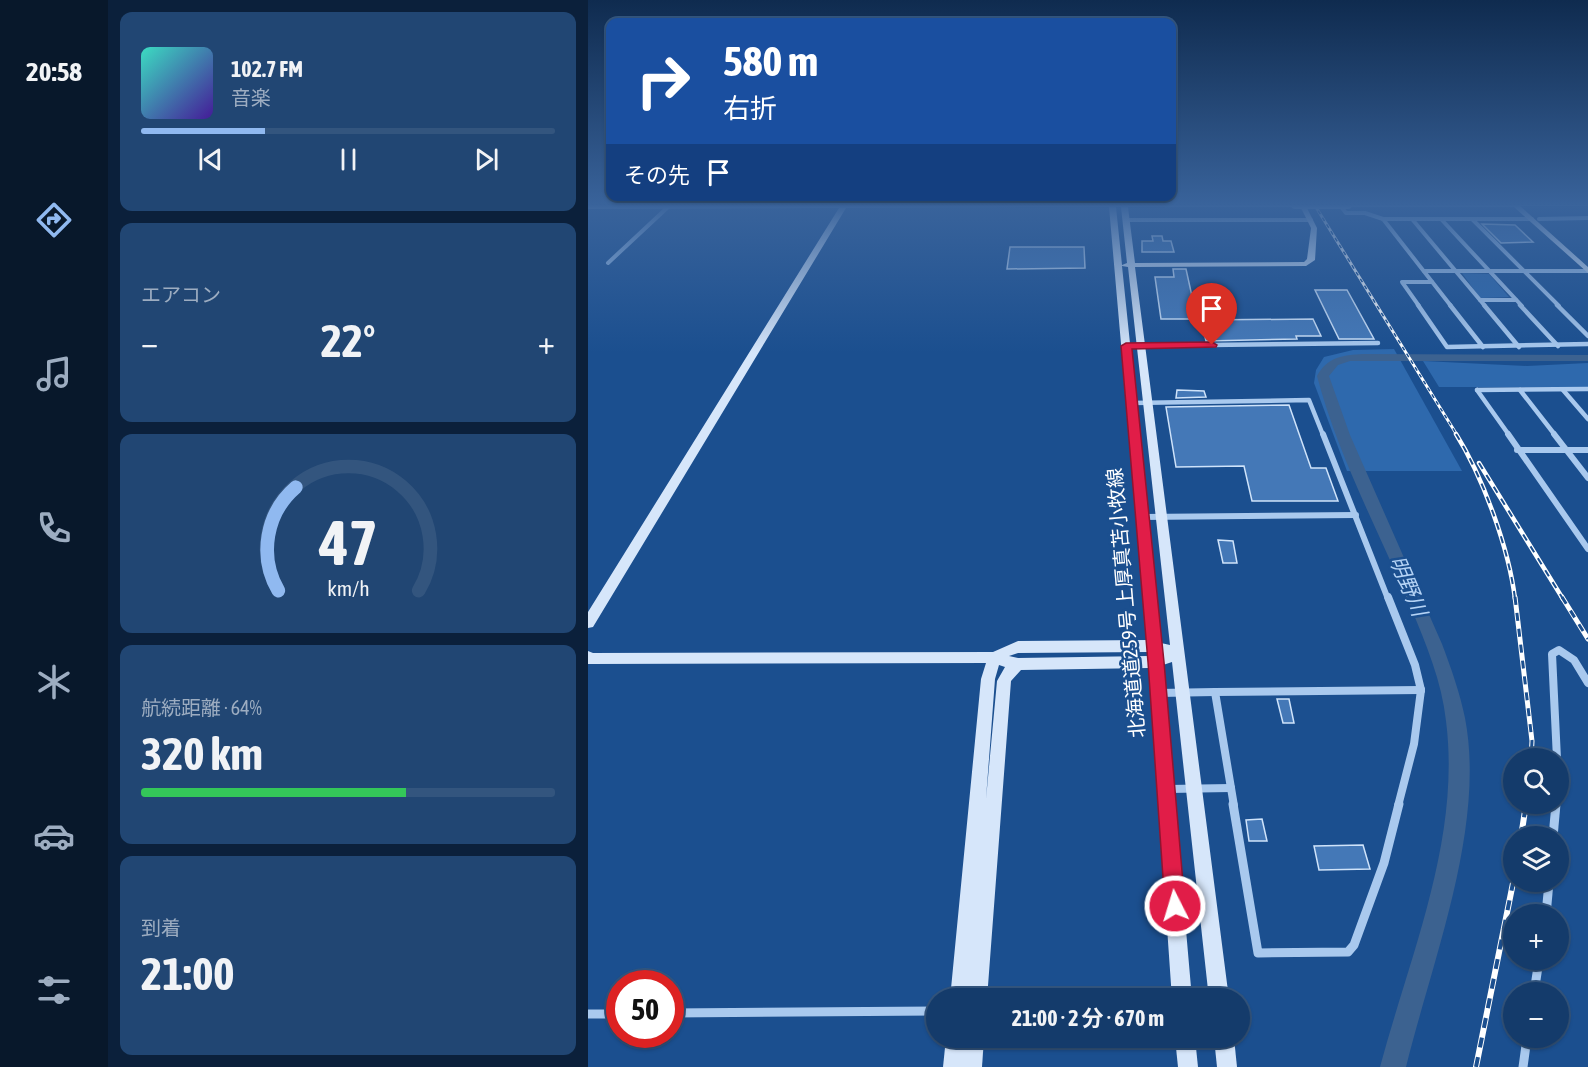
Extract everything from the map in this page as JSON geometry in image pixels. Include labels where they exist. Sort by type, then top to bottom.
[{"type":"street","points":[[608,263],[618,254]]},
{"type":"street","points":[[588,623],[814,254]]},
{"type":"street","name":"北海道道259号 上厚真苫小牧線","points":[[1124,254],[1142,345],[1218,988]]},
{"type":"street","name":"北海道道259号 上厚真苫小牧線","points":[[1125,254],[1126,346],[1155,654],[1181,988]]},
{"type":"street","points":[[1125,265],[1306,264],[1311,261],[1313,254]]},
{"type":"street","points":[[1410,254],[1483,347]]},
{"type":"street","points":[[1441,254],[1519,347]]},
{"type":"street","points":[[1474,254],[1558,346]]},
{"type":"street","points":[[1507,254],[1588,336]]},
{"type":"street","points":[[1571,254],[1588,271]]},
{"type":"street","points":[[1576,254],[1588,264]]},
{"type":"street","points":[[1424,271],[1588,271]]},
{"type":"street","points":[[1432,282],[1402,282],[1447,347],[1588,344]]},
{"type":"street","points":[[1480,300],[1516,300]]},
{"type":"street","points":[[1126,346],[1378,343]]},
{"type":"street","points":[[1588,389],[1477,390],[1588,549]]},
{"type":"street","points":[[1520,390],[1588,478]]},
{"type":"street","points":[[1563,390],[1588,420]]},
{"type":"street","points":[[1132,403],[1309,400],[1356,515],[1415,665],[1421,690],[1414,744],[1395,823],[1362,925],[1354,945],[1348,952],[1258,953],[1215,692]]},
{"type":"street","points":[[1517,450],[1588,450]]},
{"type":"street","points":[[1142,517],[1356,515]]},
{"type":"street","points":[[961,988],[988,679],[994,658],[1002,652],[1018,648],[1179,654]]},
{"type":"street","points":[[1557,748],[1552,654],[1559,650],[1570,655],[1588,683]]},
{"type":"street","points":[[589,659],[915,656],[994,658],[1018,664],[1155,654]]},
{"type":"street","points":[[978,988],[1004,681],[1009,672],[1018,664]]},
{"type":"street","points":[[1158,693],[1421,690]]},
{"type":"street","points":[[1166,789],[1231,788]]},
{"type":"street","points":[[684,1013],[926,1011]]},
{"type":"street","points":[[588,1014],[606,1014]]},
{"type":"street","points":[[953,1067],[955,1048]]},
{"type":"street","points":[[972,1067],[973,1048]]},
{"type":"street","points":[[1186,1048],[1188,1067]]},
{"type":"street","points":[[1225,1048],[1227,1067]]},
{"type":"street","points":[[1523,1067],[1526,1048]]},
{"type":"shaded area","points":[[1462,273],[1489,274],[1509,297],[1480,298]]},
{"type":"shaded area","points":[[1394,349],[1462,471],[1347,471],[1314,383],[1316,370],[1324,357],[1353,350]]},
{"type":"shaded area","points":[[1423,361],[1527,366],[1588,363],[1588,387],[1439,387]]},
{"type":"building","points":[[1009,254],[1084,254],[1085,268],[1007,269]]},
{"type":"building","points":[[1173,269],[1186,269],[1197,319],[1161,319],[1155,277],[1174,277]]},
{"type":"building","points":[[1315,290],[1347,290],[1374,339],[1339,339]]},
{"type":"building","points":[[1313,319],[1321,336],[1296,336],[1297,339],[1206,341],[1201,320]]},
{"type":"building","points":[[1177,390],[1204,391],[1206,397],[1176,398]]},
{"type":"building","points":[[1289,405],[1311,468],[1326,468],[1338,501],[1252,501],[1244,466],[1176,467],[1166,407]]},
{"type":"building","points":[[1218,540],[1233,541],[1237,563],[1223,563]]},
{"type":"building","points":[[1277,699],[1289,699],[1294,723],[1283,723]]},
{"type":"building","points":[[1262,819],[1267,841],[1249,841],[1246,820]]},
{"type":"building","points":[[1363,845],[1370,869],[1319,870],[1314,846]]},
{"type":"waterway","name":"明野川","points":[[1393,1067],[1447,870],[1456,819],[1460,769],[1456,719],[1434,644],[1343,435],[1323,376],[1334,362],[1356,357],[1588,358]]},
{"type":"railway","points":[[1345,254],[1457,435]]},
{"type":"railway","points":[[1456,434],[1476,471],[1501,536],[1515,599]]},
{"type":"railway","points":[[1479,463],[1563,599]]},
{"type":"railway","points":[[1515,597],[1532,748]]},
{"type":"railway","points":[[1562,597],[1588,639]]},
{"type":"railway","points":[[1523,826],[1524,814]]},
{"type":"railway","points":[[1476,1067],[1511,892]]},
{"type":"route","points":[[1175,906],[1156,662],[1126,346],[1212,345]]}]
